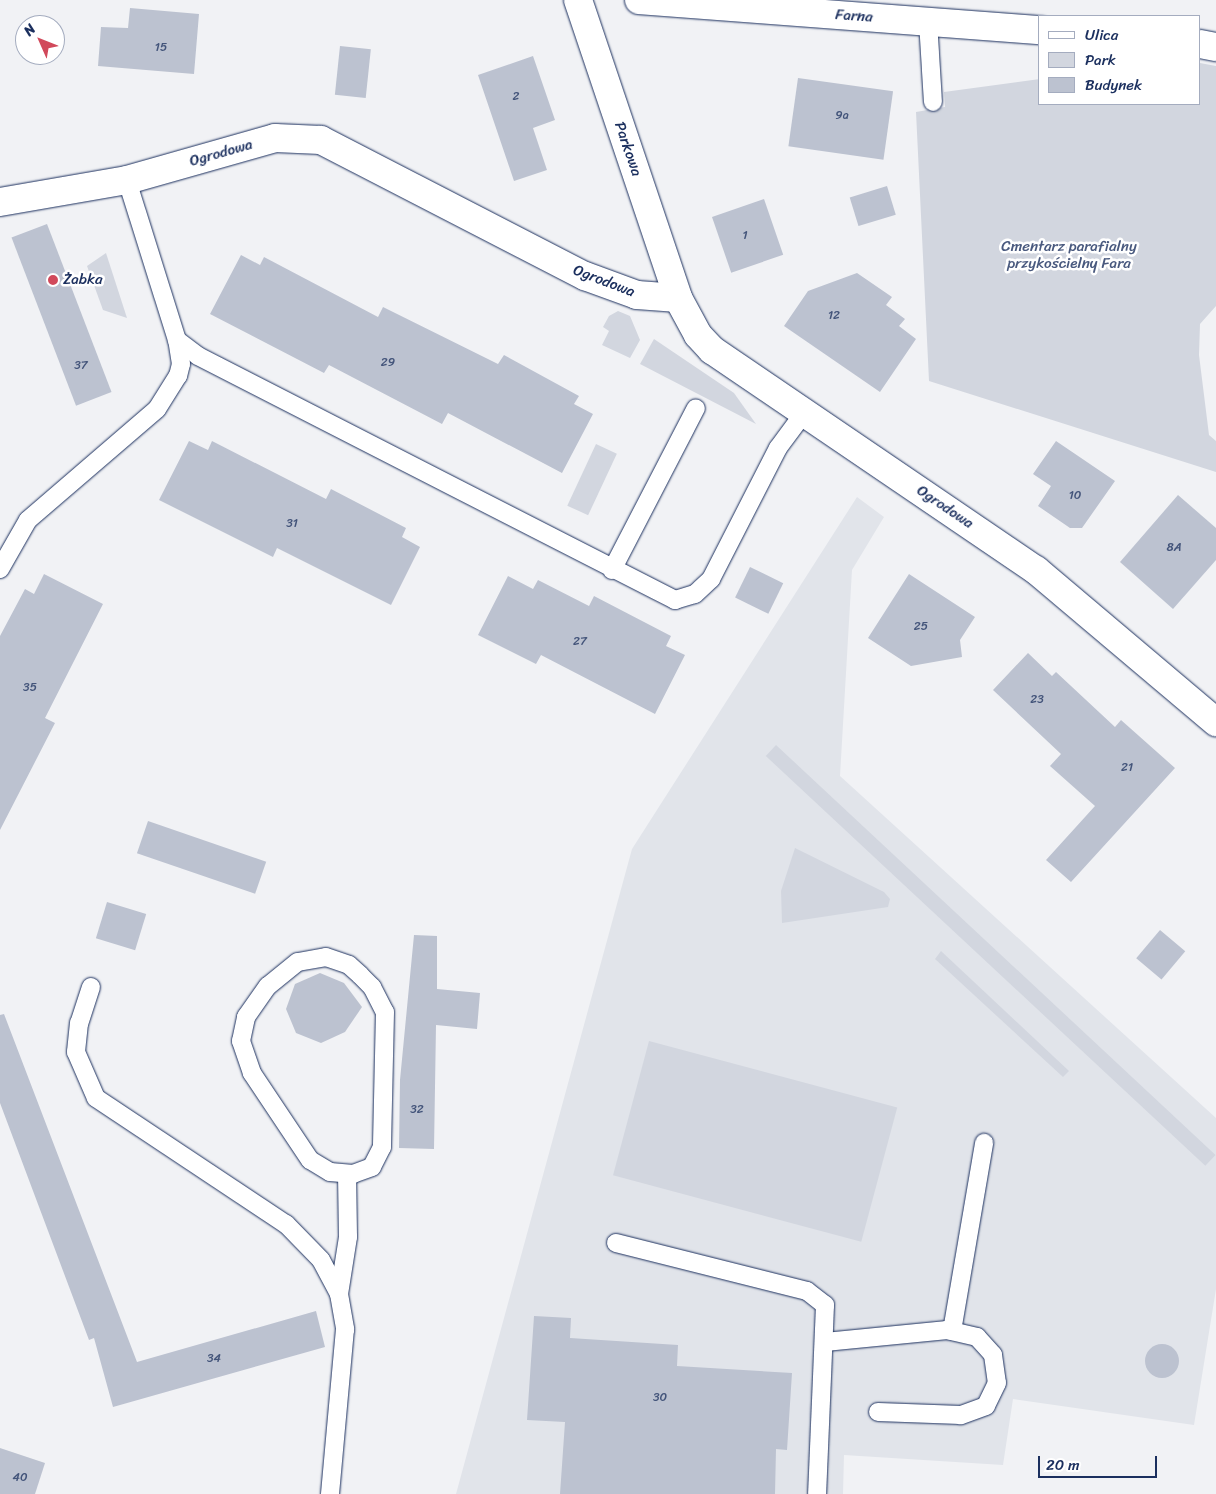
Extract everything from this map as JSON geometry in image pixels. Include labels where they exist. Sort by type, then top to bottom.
[{"type":"street","name":"Parkowa","points":[[578,0],[678,298]]},
{"type":"street","name":"Farna","points":[[639,0],[1038,30]]},
{"type":"street","points":[[1201,44],[1216,47]]},
{"type":"street","name":"Ogrodowa","points":[[0,202],[127,180],[274,138],[305,136],[336,147],[584,276],[637,295],[678,298],[698,335],[712,350],[1036,570],[1216,722]]},
{"type":"lane","points":[[928,22],[933,102]]},
{"type":"lane","points":[[0,569],[28,520],[166,399],[181,364],[177,340],[127,180]]},
{"type":"lane","points":[[177,340],[198,356],[612,570],[675,600],[685,599],[704,587],[785,437],[804,413]]},
{"type":"lane","points":[[612,570],[696,408]]},
{"type":"lane","points":[[326,957],[350,966],[372,987],[385,1012],[382,1148],[372,1167],[347,1174],[330,1172],[310,1160],[252,1073],[242,1046],[242,1029],[259,996],[288,968],[313,958],[326,957]]},
{"type":"lane","points":[[91,987],[79,1024],[76,1052],[96,1098],[286,1224],[320,1260],[339,1294]]},
{"type":"lane","points":[[952,1331],[984,1143]]},
{"type":"lane","points":[[330,1494],[345,1329],[339,1294],[348,1237],[347,1174]]},
{"type":"lane","points":[[616,1242],[813,1294],[826,1312],[817,1494]]},
{"type":"lane","points":[[825,1342],[952,1331],[977,1337],[993,1355],[997,1382],[986,1406],[961,1415],[878,1412]]},
{"type":"shaded area","points":[[857,497],[884,517],[852,570],[840,776],[1216,1118],[1216,1289],[1194,1425],[1013,1399],[1003,1465],[844,1455],[843,1494],[456,1494],[632,849]]},
{"type":"green space","name":"Cmentarz parafialny przykościelny Fara","points":[[1201,63],[1216,66],[1216,306],[1200,324],[1199,355],[1209,435],[1216,441],[1216,472],[929,381],[916,112],[945,107],[944,92],[1038,79],[1038,105],[1201,105]]},
{"type":"green space","points":[[106,253],[127,318],[103,310],[87,266]]},
{"type":"green space","points":[[618,311],[630,316],[640,340],[630,358],[602,345],[609,331],[603,327],[609,316]]},
{"type":"green space","points":[[654,339],[734,393],[756,424],[640,364]]},
{"type":"green space","points":[[596,444],[617,454],[588,515],[567,506]]},
{"type":"green space","points":[[776,745],[1216,1155],[1205,1166],[766,756]]},
{"type":"green space","points":[[795,848],[884,892],[890,899],[888,907],[782,923],[781,891]]},
{"type":"green space","points":[[941,951],[1069,1071],[1063,1077],[935,959]]},
{"type":"green space","points":[[649,1041],[897,1108],[861,1242],[613,1175]]},
{"type":"building","points":[[130,8],[199,14],[194,74],[98,66],[101,27],[128,28]]},
{"type":"building","points":[[340,46],[371,49],[366,98],[335,95]]},
{"type":"building","points":[[533,56],[555,120],[533,128],[547,170],[514,181],[478,75]]},
{"type":"building","points":[[798,78],[893,91],[883,160],[788,146]]},
{"type":"building","points":[[887,186],[896,215],[858,226],[850,197]]},
{"type":"building","points":[[764,199],[783,255],[731,273],[712,217]]},
{"type":"building","points":[[47,224],[112,392],[76,406],[12,238]]},
{"type":"building","points":[[241,255],[260,265],[264,257],[378,317],[383,307],[498,364],[504,355],[579,396],[574,404],[593,414],[562,473],[448,413],[442,424],[329,365],[324,373],[210,314]]},
{"type":"building","points":[[857,273],[892,297],[886,305],[905,319],[899,326],[916,339],[880,392],[784,326],[808,291]]},
{"type":"building","points":[[189,441],[208,450],[212,441],[326,499],[331,489],[406,528],[402,537],[420,547],[391,605],[277,548],[273,557],[159,500]]},
{"type":"building","points":[[1056,441],[1115,481],[1082,528],[1070,528],[1038,506],[1051,486],[1033,474]]},
{"type":"building","points":[[1178,495],[1216,528],[1216,560],[1173,609],[1120,562]]},
{"type":"building","points":[[750,567],[783,583],[768,614],[735,598]]},
{"type":"building","points":[[44,574],[103,604],[45,718],[55,723],[0,830],[0,636],[25,589],[34,594]]},
{"type":"building","points":[[909,574],[975,617],[960,640],[962,657],[911,666],[868,638]]},
{"type":"building","points":[[508,576],[533,589],[538,580],[589,606],[594,596],[671,636],[666,646],[685,655],[655,714],[541,655],[536,664],[478,635]]},
{"type":"building","points":[[1028,653],[1052,676],[1056,672],[1115,727],[1121,720],[1175,768],[1071,882],[1046,860],[1095,806],[1050,766],[1061,754],[993,690]]},
{"type":"building","points":[[148,821],[266,862],[255,894],[137,853]]},
{"type":"building","points":[[107,902],[146,914],[135,950],[96,938]]},
{"type":"building","points":[[1160,930],[1185,951],[1161,980],[1136,958]]},
{"type":"building","points":[[414,935],[437,936],[437,989],[480,993],[477,1029],[436,1025],[434,1149],[399,1148],[400,1080]]},
{"type":"building","points":[[320,973],[344,983],[362,1007],[345,1032],[321,1043],[296,1033],[286,1009],[295,984]]},
{"type":"building","points":[[4,1014],[137,1362],[316,1311],[325,1347],[113,1407],[94,1338],[89,1340],[0,1103],[0,1015]]},
{"type":"building","points":[[534,1316],[571,1318],[570,1338],[678,1345],[677,1366],[792,1373],[787,1450],[776,1449],[775,1494],[560,1494],[565,1422],[527,1420]]},
{"type":"building","points":[[1162,1344],[1169,1345],[1174,1349],[1178,1354],[1178,1368],[1174,1373],[1169,1377],[1162,1378],[1155,1377],[1150,1373],[1146,1368],[1145,1361],[1146,1354],[1150,1349],[1155,1345]]},
{"type":"building","points":[[0,1448],[45,1463],[35,1494],[0,1494]]},
{"type":"place","name":"Żabka","points":[[53,280]]}]
